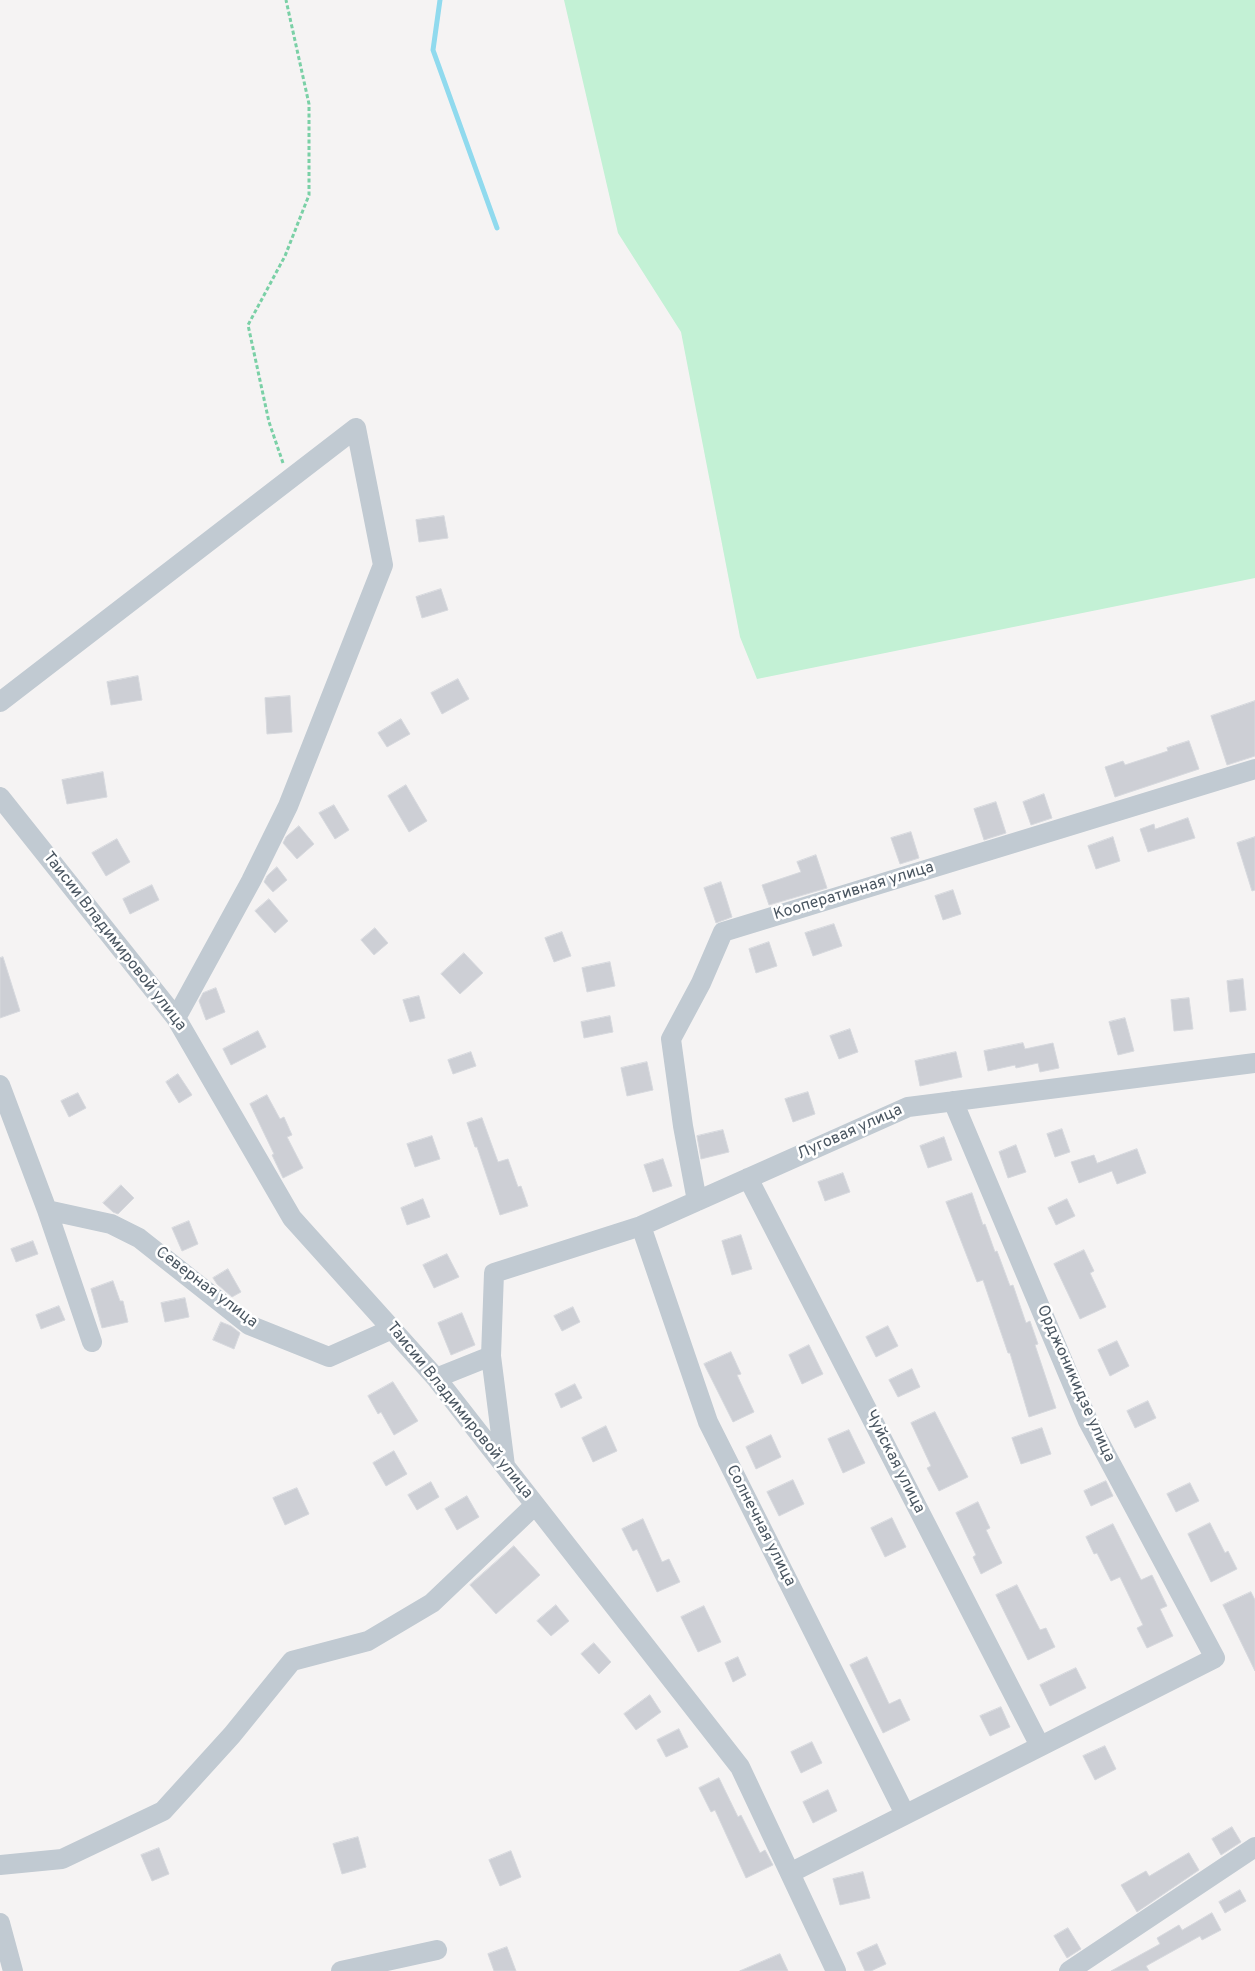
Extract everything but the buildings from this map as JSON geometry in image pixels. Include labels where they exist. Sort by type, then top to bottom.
[{"type":"street","points":[[0,702],[356,428],[383,565],[288,806],[252,882],[176,1018]]},
{"type":"street","name":"Кооперативная улица","points":[[697,1201],[683,1126],[671,1039],[723,932],[1255,769]]},
{"type":"street","name":"Таисии Владимировой улица","points":[[0,797],[176,1018],[292,1218],[436,1378],[740,1767],[836,1971]]},
{"type":"street","name":"Луговая улица","points":[[491,1356],[494,1273],[641,1226],[908,1106],[1255,1063]]},
{"type":"street","points":[[0,1085],[47,1210],[92,1342]]},
{"type":"street","name":"Орджоникидзе улица","points":[[953,1101],[1088,1421],[1215,1658],[1040,1746]]},
{"type":"street","name":"Чуйская улица","points":[[748,1178],[1040,1746]]},
{"type":"street","name":"Северная улица","points":[[47,1210],[111,1224],[139,1238],[249,1325],[329,1357],[392,1329]]},
{"type":"street","name":"Солнечная улица","points":[[641,1226],[708,1422],[905,1814]]},
{"type":"street","points":[[436,1378],[491,1356],[506,1467]]},
{"type":"street","points":[[0,1865],[62,1859],[163,1811],[232,1735],[292,1661],[368,1641],[432,1602],[535,1505]]},
{"type":"street","points":[[790,1873],[1040,1746]]},
{"type":"street","points":[[1069,1971],[1255,1847]]},
{"type":"street","points":[[0,1923],[13,1971]]},
{"type":"street","points":[[341,1971],[437,1950]]},
{"type":"path","points":[[286,0],[309,104],[309,195],[285,256],[248,324],[269,422],[289,480]]},
{"type":"green space","points":[[564,0],[1255,0],[1255,578],[757,679],[740,637],[681,332],[618,233]]},
{"type":"waterway","points":[[440,0],[433,50],[497,228]]}]
